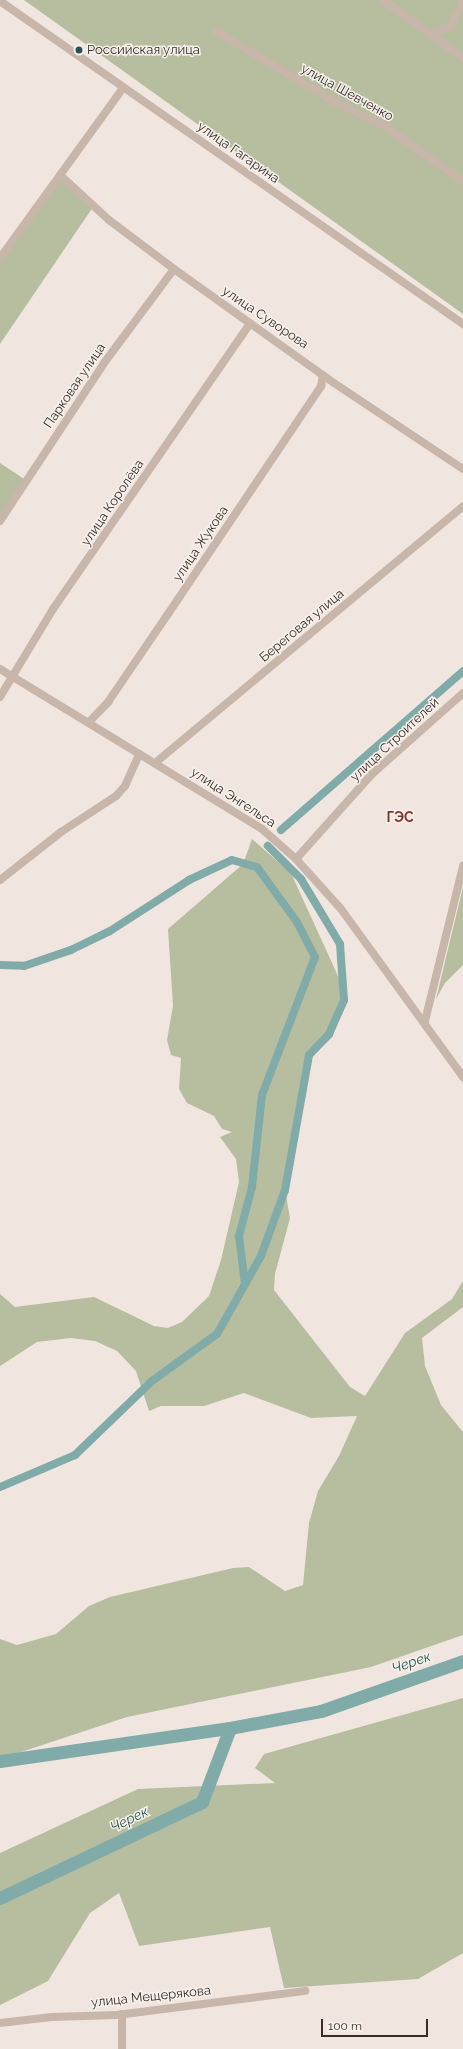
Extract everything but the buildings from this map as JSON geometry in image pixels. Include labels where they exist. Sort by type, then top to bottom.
[{"type":"street","points":[[383,0],[463,58]]},
{"type":"street","name":"улица Гагарина","points":[[0,1],[463,324]]},
{"type":"street","points":[[430,35],[450,27],[463,3]]},
{"type":"street","name":"улица Шевченко","points":[[216,31],[335,102],[381,124],[463,181]]},
{"type":"street","points":[[0,258],[123,88]]},
{"type":"street","name":"улица Суворова","points":[[60,175],[109,220],[174,269],[323,375],[463,469]]},
{"type":"street","name":"Парковая улица","points":[[0,521],[104,363],[174,269]]},
{"type":"street","name":"улица Королёва","points":[[0,697],[53,609],[250,323]]},
{"type":"street","name":"улица Жукова","points":[[89,722],[108,702],[164,621],[321,386],[323,375]]},
{"type":"street","name":"Береговая улица","points":[[155,763],[463,506]]},
{"type":"street","name":"улица Энгельса","points":[[0,669],[246,818],[296,859],[341,909],[425,1021],[463,1077]]},
{"type":"street","name":"улица Строителей","points":[[296,859],[372,775],[463,694]]},
{"type":"street","points":[[0,880],[60,832],[116,796],[125,786],[139,754]]},
{"type":"street","points":[[425,1021],[463,866]]},
{"type":"street","name":"улица Мещерякова","points":[[0,2023],[122,2014],[305,1991]]},
{"type":"street","points":[[122,2014],[122,2049]]},
{"type":"green space","points":[[24,0],[463,0],[463,314]]},
{"type":"green space","points":[[60,175],[93,207],[0,344],[0,258]]},
{"type":"green space","points":[[0,463],[27,481],[0,521]]},
{"type":"green space","points":[[252,839],[291,873],[343,987],[344,1000],[329,1034],[309,1055],[285,1190],[290,1218],[275,1274],[274,1290],[350,1387],[365,1396],[405,1333],[452,1299],[463,1281],[463,1307],[422,1338],[425,1366],[441,1405],[463,1432],[463,1635],[371,1667],[127,1717],[0,1759],[0,1639],[17,1645],[56,1634],[89,1606],[110,1597],[233,1568],[249,1567],[285,1591],[303,1585],[309,1523],[318,1491],[339,1456],[357,1416],[311,1418],[244,1393],[204,1406],[161,1406],[149,1411],[136,1371],[117,1351],[95,1341],[71,1338],[37,1342],[0,1366],[0,1294],[15,1307],[94,1297],[154,1326],[168,1328],[182,1322],[209,1296],[221,1260],[239,1182],[236,1159],[220,1137],[232,1132],[222,1129],[214,1116],[187,1103],[179,1089],[181,1058],[171,1055],[167,1040],[173,1006],[168,929],[243,864]]},
{"type":"green space","points":[[463,887],[463,965],[445,983],[436,999]]},
{"type":"green space","points":[[463,1698],[463,1953],[418,1979],[284,1988],[270,1927],[139,1946],[119,1893],[90,1913],[48,1981],[0,2005],[0,1853],[138,1789],[275,1783],[255,1768],[264,1754]]},
{"type":"waterway","points":[[281,830],[463,671]]},
{"type":"waterway","points":[[0,1487],[75,1455],[152,1381],[217,1334],[261,1256],[285,1190],[309,1055],[329,1034],[344,1000],[340,944],[301,879],[268,846]]},
{"type":"waterway","points":[[0,965],[24,966],[71,950],[110,931],[189,880],[232,860],[257,867],[297,922],[315,957],[262,1095],[252,1187],[239,1236],[245,1284]]},
{"type":"waterway","name":"Черек","points":[[0,1898],[202,1802],[230,1728],[321,1711],[463,1661]]},
{"type":"waterway","name":"Черек","points":[[0,1761],[230,1728]]},
{"type":"place","name":"Российская улица","points":[[79,50]]},
{"type":"district","name":"ГЭС","points":[[400,817]]}]
